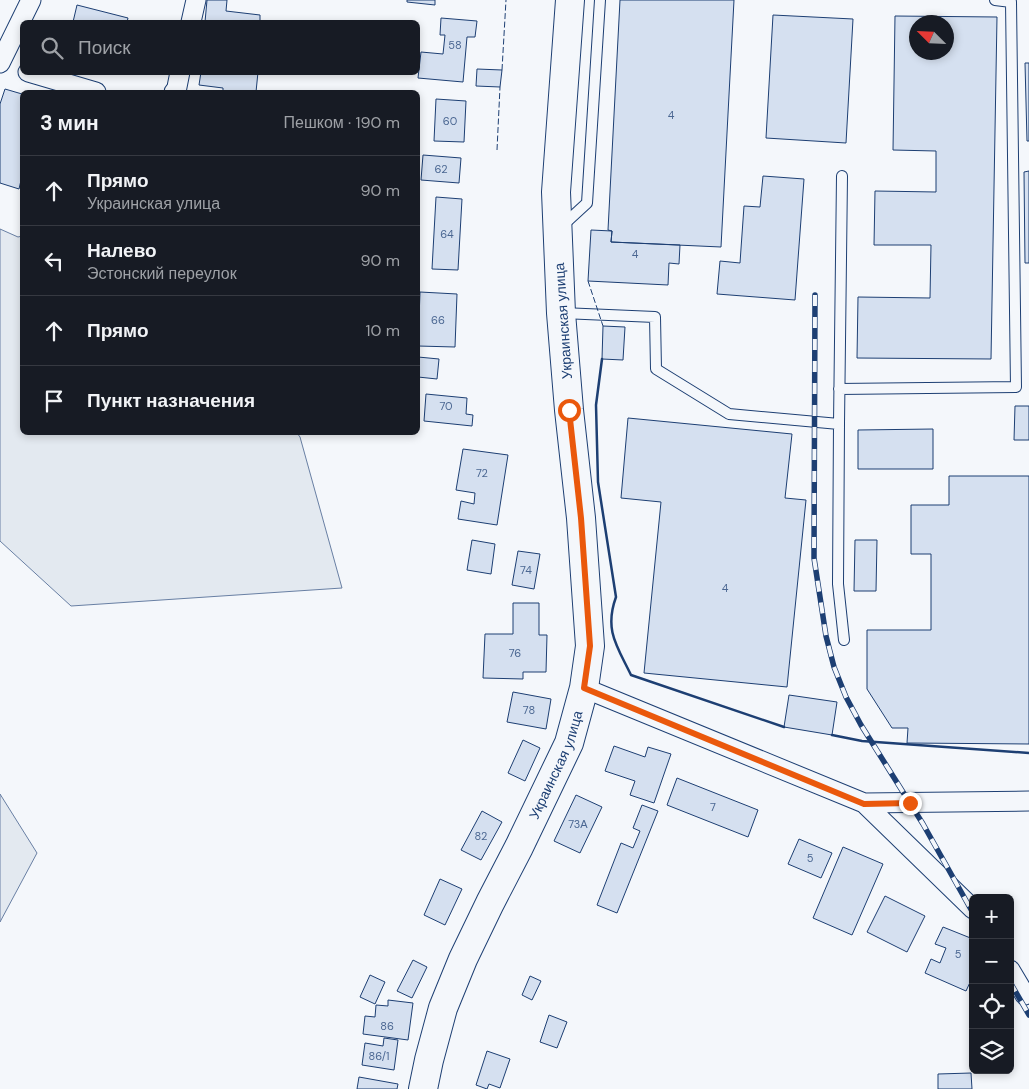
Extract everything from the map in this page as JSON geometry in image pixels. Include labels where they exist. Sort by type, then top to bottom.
[{"type":"street","points":[[21,20],[30,0]]},
{"type":"street","points":[[191,20],[196,0]]},
{"type":"street","name":"Украинская улица","points":[[423,1089],[443,1008],[474,935],[569,743],[584,688],[590,646],[581,518],[561,313],[557,230],[556,192],[570,0]]},
{"type":"street","points":[[20,21],[0,64],[20,70]]},
{"type":"street","points":[[38,75],[89,90]]},
{"type":"street","points":[[176,90],[179,75]]},
{"type":"street","points":[[584,688],[864,804],[969,905]]},
{"type":"street","points":[[864,804],[1029,801]]},
{"type":"street","points":[[1014,976],[1028,996]]},
{"type":"lane","points":[[557,230],[588,203],[600,0]]},
{"type":"lane","points":[[839,389],[1016,387],[1011,2],[995,0]]},
{"type":"lane","points":[[842,176],[838,584],[844,640]]},
{"type":"lane","points":[[561,313],[655,317],[656,369],[728,414],[839,424]]},
{"type":"shaded area","points":[[0,229],[20,236],[20,435],[298,435],[342,588],[71,606],[0,541]]},
{"type":"shaded area","points":[[0,794],[37,853],[0,922]]},
{"type":"building","points":[[207,0],[227,0],[226,11],[260,15],[260,20],[205,20]]},
{"type":"building","points":[[407,0],[435,0],[435,5],[407,2]]},
{"type":"building","points":[[620,0],[734,0],[721,247],[611,242],[612,231],[608,230]]},
{"type":"building","points":[[77,5],[128,18],[128,20],[73,20]]},
{"type":"building","points":[[773,15],[853,19],[846,143],[766,138]]},
{"type":"building","points":[[895,16],[909,16],[909,60],[954,60],[954,17],[997,17],[991,359],[857,358],[858,297],[930,298],[931,245],[874,245],[875,191],[936,192],[936,151],[893,150]]},
{"type":"building","points":[[441,18],[477,21],[475,37],[467,37],[463,82],[418,78],[420,75],[421,52],[443,54],[445,35],[440,35]]},
{"type":"building","points":[[1025,63],[1029,63],[1029,141],[1027,141]]},
{"type":"building","points":[[477,69],[502,70],[500,87],[476,86]]},
{"type":"building","points":[[201,75],[258,75],[256,90],[223,90],[223,88],[199,85]]},
{"type":"building","points":[[5,89],[20,93],[19,189],[0,183],[0,104]]},
{"type":"building","points":[[436,99],[466,101],[464,142],[434,141]]},
{"type":"building","points":[[423,155],[461,158],[459,183],[421,180]]},
{"type":"building","points":[[1029,171],[1029,263],[1025,263],[1024,172]]},
{"type":"building","points":[[763,176],[804,179],[795,300],[717,294],[720,261],[740,263],[744,206],[760,207]]},
{"type":"building","points":[[436,197],[462,199],[458,270],[432,269]]},
{"type":"building","points":[[591,230],[612,231],[611,242],[680,245],[679,264],[669,263],[668,285],[588,281]]},
{"type":"building","points":[[420,292],[457,294],[455,347],[420,346]]},
{"type":"building","points":[[603,326],[625,327],[623,360],[602,359]]},
{"type":"building","points":[[420,357],[439,359],[437,379],[420,377]]},
{"type":"building","points":[[426,394],[467,398],[466,414],[473,415],[472,426],[424,421]]},
{"type":"building","points":[[1015,406],[1029,406],[1029,440],[1014,440]]},
{"type":"building","points":[[628,418],[792,434],[785,498],[806,500],[787,687],[644,673],[661,502],[621,498]]},
{"type":"building","points":[[933,429],[933,469],[858,469],[858,430]]},
{"type":"building","points":[[463,449],[508,455],[497,525],[458,519],[461,501],[474,504],[475,493],[456,490]]},
{"type":"building","points":[[949,476],[1029,476],[1029,744],[907,743],[908,728],[892,728],[867,689],[867,630],[931,630],[931,554],[911,554],[911,505],[949,505]]},
{"type":"building","points":[[472,540],[495,544],[491,574],[467,570]]},
{"type":"building","points":[[855,540],[877,540],[876,591],[854,591]]},
{"type":"building","points":[[518,551],[540,554],[534,589],[512,585]]},
{"type":"building","points":[[513,603],[539,603],[539,635],[547,635],[546,672],[523,672],[523,679],[483,678],[485,634],[513,634]]},
{"type":"building","points":[[513,692],[551,699],[546,729],[507,722]]},
{"type":"building","points":[[789,695],[837,702],[832,735],[784,727]]},
{"type":"building","points":[[523,740],[540,748],[525,781],[508,773]]},
{"type":"building","points":[[614,746],[645,757],[648,747],[671,754],[654,803],[630,795],[635,781],[605,771]]},
{"type":"building","points":[[677,778],[758,810],[748,837],[667,805]]},
{"type":"building","points":[[576,795],[602,807],[580,853],[554,841]]},
{"type":"building","points":[[642,805],[658,811],[617,913],[597,905],[621,843],[633,848],[640,831],[633,828]]},
{"type":"building","points":[[482,811],[502,822],[481,860],[461,850]]},
{"type":"building","points":[[799,839],[832,853],[821,878],[788,864]]},
{"type":"building","points":[[843,847],[883,864],[852,935],[813,918]]},
{"type":"building","points":[[440,879],[462,889],[445,925],[424,915]]},
{"type":"building","points":[[885,896],[925,916],[907,952],[867,932]]},
{"type":"building","points":[[943,927],[969,937],[969,985],[966,991],[925,973],[931,959],[940,963],[946,948],[935,944]]},
{"type":"building","points":[[413,960],[427,967],[412,998],[397,991]]},
{"type":"building","points":[[370,975],[385,982],[375,1004],[360,997]]},
{"type":"building","points":[[530,976],[541,981],[532,1000],[522,995]]},
{"type":"building","points":[[388,1000],[413,1003],[408,1040],[363,1034],[365,1016],[375,1017],[376,1005],[388,1006]]},
{"type":"building","points":[[549,1015],[567,1022],[557,1048],[540,1042]]},
{"type":"building","points":[[384,1038],[398,1040],[394,1070],[362,1065],[365,1043],[383,1046]]},
{"type":"building","points":[[487,1051],[510,1059],[500,1088],[489,1084],[487,1089],[476,1085]]},
{"type":"building","points":[[969,1073],[971,1074],[972,1089],[938,1089],[938,1074]]},
{"type":"building","points":[[359,1077],[398,1084],[397,1089],[357,1089]]},
{"type":"railway","points":[[815,295],[814,558],[826,636],[834,667],[846,697],[861,725],[923,824],[969,906]]},
{"type":"railway","points":[[1011,984],[1029,1015]]},
{"type":"fence","points":[[502,70],[506,0]]},
{"type":"fence","points":[[497,150],[500,87]]},
{"type":"fence","points":[[588,281],[603,326]]},
{"type":"wall","points":[[602,359],[596,405],[598,482],[616,597],[611,619],[612,629],[621,655],[631,675],[784,727]]},
{"type":"wall","points":[[832,735],[862,741],[1029,753]]},
{"type":"route","points":[[569,410],[581,518],[590,646],[584,688],[864,804],[910,803]]}]
